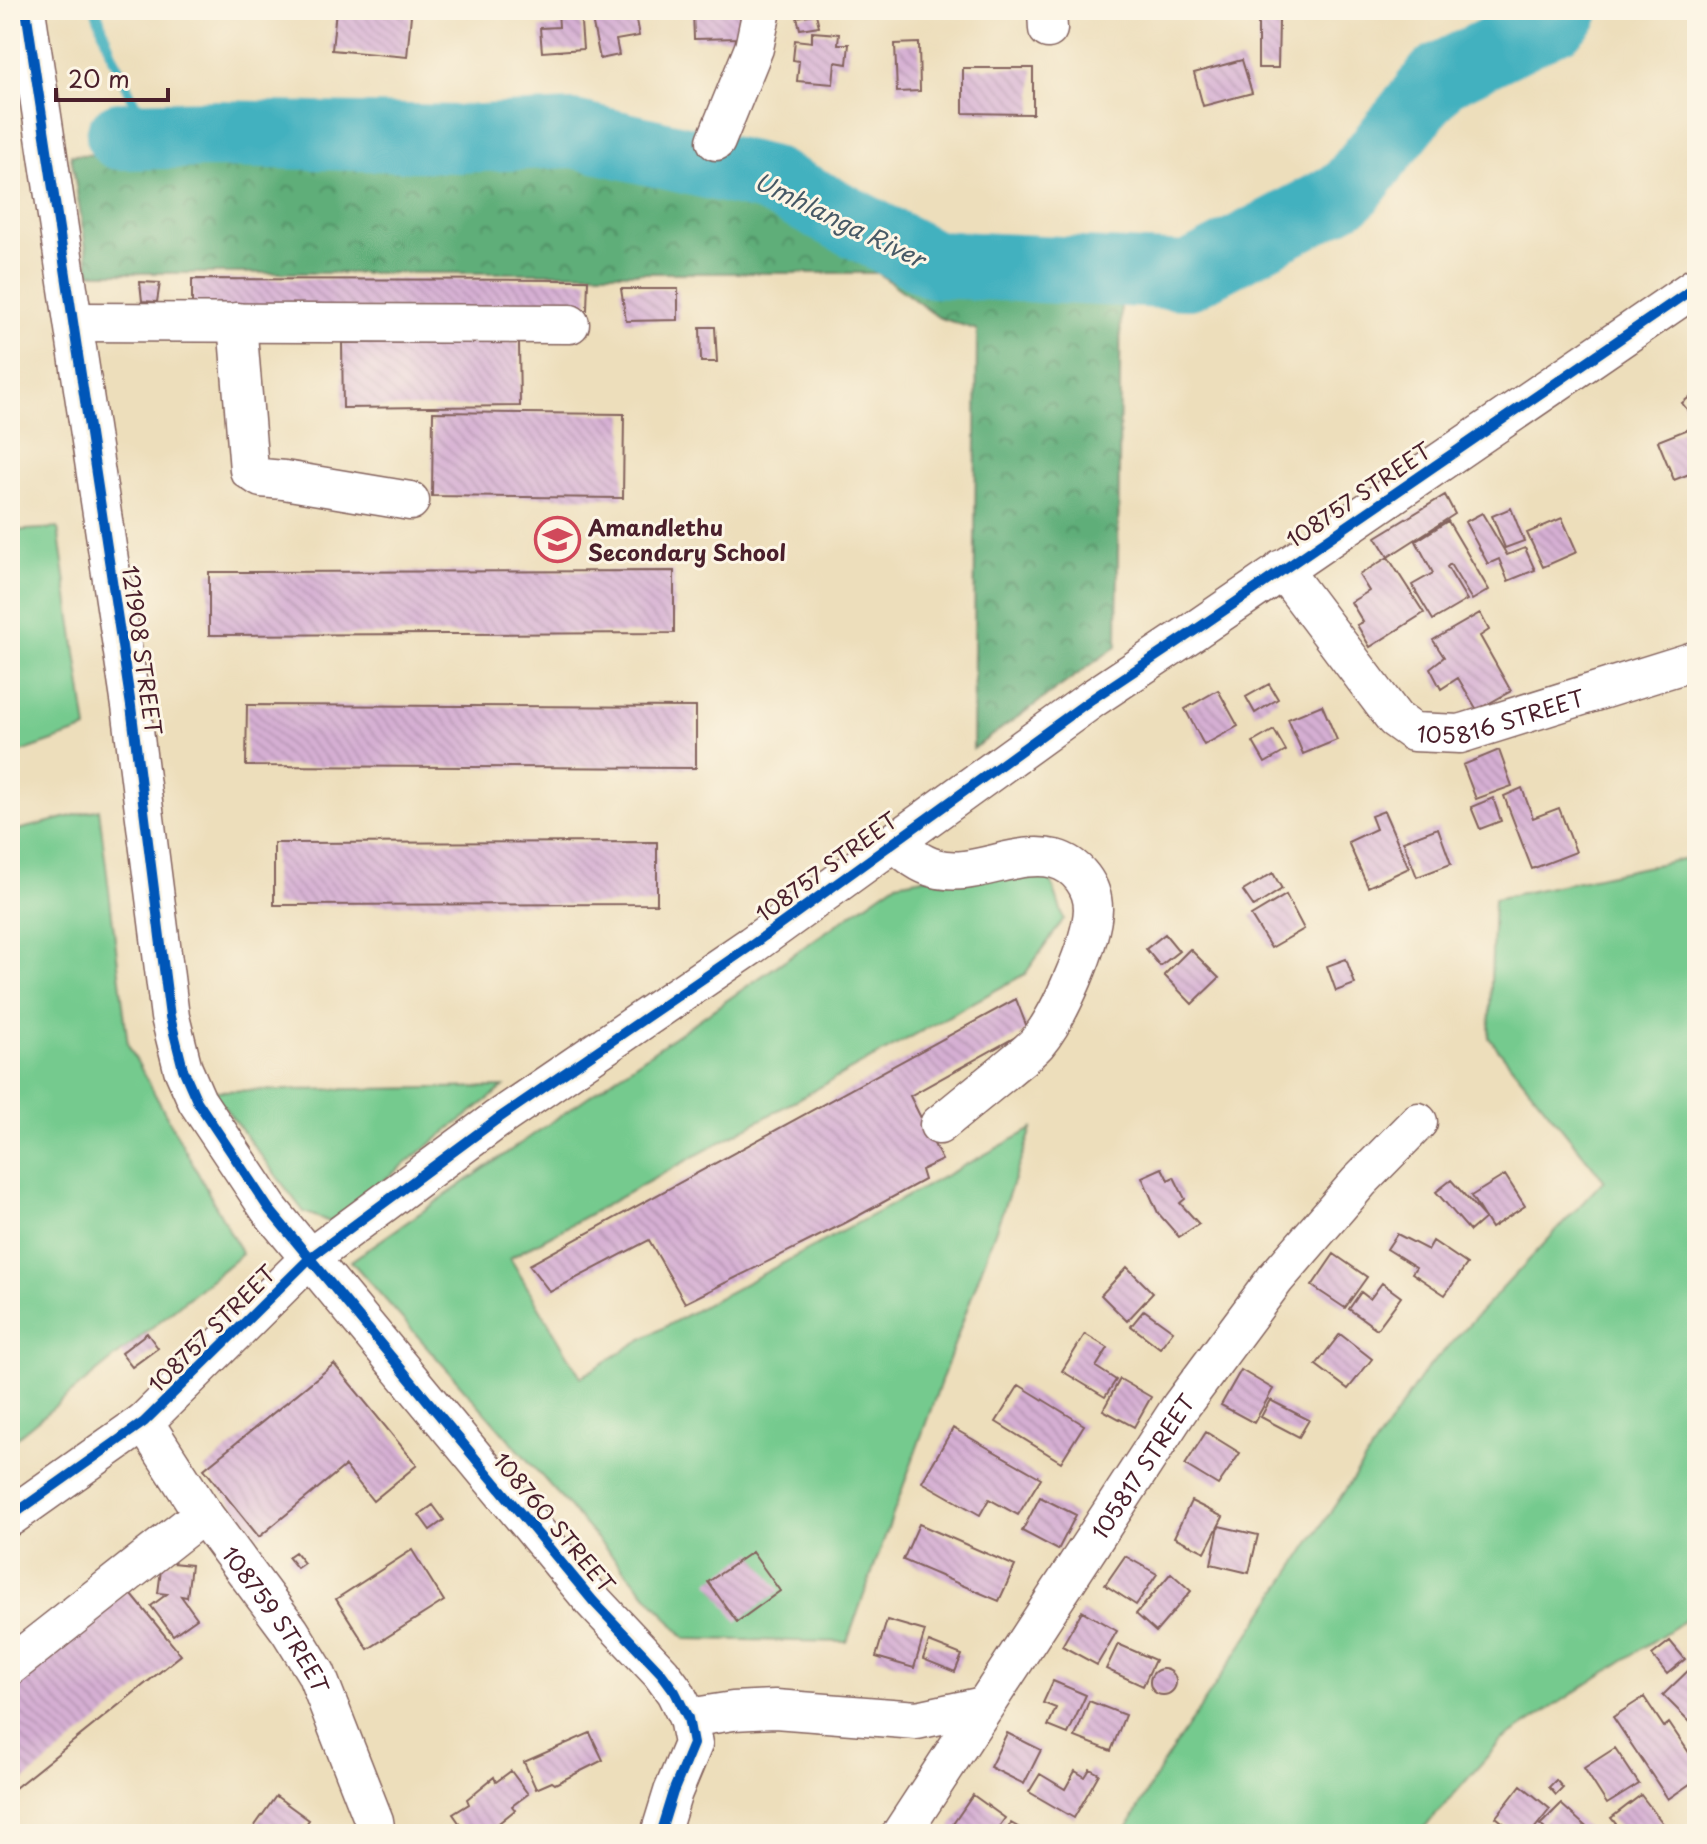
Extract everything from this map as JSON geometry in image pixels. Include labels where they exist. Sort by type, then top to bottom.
[{"type":"street","name":"121908 STREET","points":[[26,10],[131,706],[170,1017],[183,1069],[197,1101],[269,1209],[311,1257]]},
{"type":"street","points":[[716,141],[754,48],[762,10]]},
{"type":"street","name":"108757 STREET","points":[[12,1512],[144,1422],[311,1257],[496,1120],[752,945],[1092,699],[1697,286]]},
{"type":"street","points":[[75,322],[570,324]]},
{"type":"street","points":[[237,322],[249,470],[261,478],[410,501]]},
{"type":"street","name":"105816 STREET","points":[[1282,569],[1395,719],[1413,732],[1460,734],[1697,660]]},
{"type":"street","points":[[894,842],[923,864],[936,869],[955,870],[1043,857],[1060,860],[1085,880],[1091,892],[1091,920],[1077,967],[1037,1043],[939,1125]]},
{"type":"street","name":"105817 STREET","points":[[901,1834],[1181,1406],[1276,1278],[1359,1182],[1418,1122]]},
{"type":"street","name":"108760 STREET","points":[[311,1257],[593,1601],[675,1692],[688,1718],[693,1744],[660,1834]]},
{"type":"street","name":"108759 STREET","points":[[144,1422],[203,1514],[290,1631],[316,1673],[374,1821],[376,1834]]},
{"type":"street","points":[[10,1666],[203,1514]]},
{"type":"street","points":[[688,1718],[775,1709],[917,1720],[983,1706]]},
{"type":"green space","points":[[575,147],[764,192],[930,279],[1121,287],[1117,646],[973,749],[977,330],[938,317],[878,273],[90,273],[71,155]]},
{"type":"green space","points":[[58,528],[87,729],[10,756],[10,531]]},
{"type":"green space","points":[[99,809],[128,1045],[242,1254],[10,1443],[10,832]]},
{"type":"green space","points":[[1697,856],[1697,1612],[1501,1741],[1419,1834],[1124,1834],[1162,1765],[1424,1372],[1604,1180],[1489,1038],[1494,899]]},
{"type":"green space","points":[[1043,857],[1064,919],[1025,974],[510,1258],[581,1377],[642,1339],[1032,1129],[847,1642],[686,1639],[351,1261],[896,883]]},
{"type":"green space","points":[[504,1087],[330,1222],[304,1212],[212,1091]]},
{"type":"building","points":[[336,10],[411,15],[407,57],[332,50]]},
{"type":"building","points":[[558,10],[580,10],[583,49],[542,52],[540,28],[559,27]]},
{"type":"building","points":[[590,10],[634,10],[639,36],[616,40],[619,55],[600,59]]},
{"type":"building","points":[[693,10],[740,10],[741,38],[694,39]]},
{"type":"building","points":[[816,14],[819,26],[800,29],[797,17]]},
{"type":"building","points":[[1258,20],[1279,20],[1278,68],[1258,68]]},
{"type":"building","points":[[812,32],[839,34],[838,44],[849,44],[847,64],[835,62],[833,84],[797,81],[799,61],[793,60],[795,40],[812,42]]},
{"type":"building","points":[[919,43],[920,91],[897,92],[895,44]]},
{"type":"building","points":[[1242,60],[1252,93],[1203,106],[1194,73]]},
{"type":"building","points":[[963,68],[1033,68],[1033,114],[963,113]]},
{"type":"building","points":[[192,279],[588,280],[587,310],[192,309]]},
{"type":"building","points":[[140,282],[160,283],[157,302],[142,301]]},
{"type":"building","points":[[621,289],[678,289],[678,320],[626,321]]},
{"type":"building","points":[[700,327],[715,327],[717,362],[701,362]]},
{"type":"building","points":[[519,342],[520,406],[343,408],[342,343]]},
{"type":"building","points":[[1691,396],[1697,404],[1697,422],[1682,403]]},
{"type":"building","points":[[433,412],[624,414],[623,498],[432,496]]},
{"type":"building","points":[[1696,426],[1697,471],[1674,480],[1658,441]]},
{"type":"building","points":[[1445,495],[1455,514],[1388,557],[1376,537]]},
{"type":"building","points":[[1511,508],[1524,541],[1505,548],[1492,516]]},
{"type":"building","points":[[1482,513],[1507,555],[1525,548],[1535,570],[1508,581],[1499,559],[1488,564],[1465,522]]},
{"type":"building","points":[[1562,518],[1577,552],[1543,567],[1527,533]]},
{"type":"building","points":[[1448,521],[1489,590],[1472,600],[1450,564],[1447,567],[1467,600],[1433,620],[1412,585],[1433,573],[1416,541]]},
{"type":"building","points":[[1388,557],[1424,613],[1370,647],[1357,625],[1363,622],[1351,602],[1369,591],[1359,575]]},
{"type":"building","points":[[674,571],[674,633],[209,635],[209,572]]},
{"type":"building","points":[[1480,613],[1489,630],[1480,636],[1511,691],[1477,710],[1458,678],[1441,689],[1430,668],[1444,657],[1433,640]]},
{"type":"building","points":[[1269,684],[1278,699],[1255,713],[1246,697]]},
{"type":"building","points":[[1218,690],[1238,726],[1204,745],[1185,709]]},
{"type":"building","points":[[247,705],[696,707],[696,768],[246,766]]},
{"type":"building","points":[[1322,705],[1337,740],[1303,754],[1288,719]]},
{"type":"building","points":[[1274,730],[1286,751],[1265,763],[1253,742]]},
{"type":"building","points":[[1499,750],[1512,786],[1476,799],[1463,765]]},
{"type":"building","points":[[1522,788],[1533,818],[1559,808],[1576,852],[1532,869],[1504,796]]},
{"type":"building","points":[[1493,798],[1501,821],[1480,829],[1471,807]]},
{"type":"building","points":[[1384,811],[1409,868],[1368,887],[1348,842],[1376,829],[1371,816]]},
{"type":"building","points":[[1438,828],[1451,864],[1417,877],[1403,841]]},
{"type":"building","points":[[657,842],[657,904],[274,905],[274,843]]},
{"type":"building","points":[[1273,873],[1282,889],[1254,907],[1243,891]]},
{"type":"building","points":[[1286,895],[1304,929],[1271,948],[1251,916]]},
{"type":"building","points":[[1165,934],[1179,951],[1160,966],[1146,949]]},
{"type":"building","points":[[1190,949],[1219,978],[1192,1004],[1164,975]]},
{"type":"building","points":[[1346,959],[1355,984],[1336,991],[1327,966]]},
{"type":"building","points":[[1016,999],[1028,1030],[910,1096],[942,1160],[921,1170],[924,1180],[685,1303],[649,1240],[550,1292],[529,1265]]},
{"type":"building","points":[[1162,1168],[1168,1180],[1174,1177],[1185,1199],[1180,1203],[1199,1224],[1179,1237],[1158,1213],[1142,1177]]},
{"type":"building","points":[[1505,1175],[1525,1206],[1491,1228],[1471,1196]]},
{"type":"building","points":[[1451,1180],[1485,1218],[1470,1231],[1436,1192]]},
{"type":"building","points":[[1397,1234],[1428,1250],[1433,1241],[1467,1264],[1445,1295],[1412,1273],[1416,1267],[1387,1249]]},
{"type":"building","points":[[1334,1254],[1367,1277],[1345,1308],[1312,1286]]},
{"type":"building","points":[[1127,1267],[1153,1293],[1127,1321],[1101,1295]]},
{"type":"building","points":[[1382,1283],[1401,1297],[1377,1329],[1349,1309],[1361,1292],[1370,1299]]},
{"type":"building","points":[[1144,1310],[1173,1331],[1160,1348],[1131,1326]]},
{"type":"building","points":[[147,1333],[158,1348],[132,1367],[121,1353]]},
{"type":"building","points":[[1085,1334],[1108,1348],[1096,1367],[1116,1380],[1105,1397],[1062,1371]]},
{"type":"building","points":[[1340,1334],[1372,1359],[1348,1389],[1316,1365]]},
{"type":"building","points":[[334,1364],[417,1465],[373,1501],[345,1466],[259,1537],[204,1469]]},
{"type":"building","points":[[1241,1370],[1273,1389],[1254,1423],[1221,1405]]},
{"type":"building","points":[[1120,1379],[1151,1397],[1134,1427],[1103,1410]]},
{"type":"building","points":[[1019,1385],[1084,1425],[1061,1462],[996,1422]]},
{"type":"building","points":[[1270,1400],[1309,1420],[1299,1437],[1261,1417]]},
{"type":"building","points":[[953,1428],[1041,1478],[1018,1515],[989,1499],[980,1515],[922,1482]]},
{"type":"building","points":[[1206,1432],[1240,1453],[1218,1485],[1185,1465]]},
{"type":"building","points":[[1040,1497],[1076,1515],[1058,1550],[1022,1531]]},
{"type":"building","points":[[1191,1501],[1223,1517],[1205,1552],[1174,1537]]},
{"type":"building","points":[[433,1505],[444,1520],[430,1530],[419,1515]]},
{"type":"building","points":[[919,1524],[1015,1566],[999,1601],[903,1560]]},
{"type":"building","points":[[1219,1526],[1258,1535],[1249,1573],[1211,1564]]},
{"type":"building","points":[[412,1550],[444,1601],[368,1649],[336,1599]]},
{"type":"building","points":[[295,1552],[304,1563],[297,1568],[288,1557]]},
{"type":"building","points":[[752,1552],[780,1591],[737,1622],[708,1582]]},
{"type":"building","points":[[1125,1556],[1157,1574],[1136,1605],[1105,1585]]},
{"type":"building","points":[[162,1562],[191,1565],[187,1597],[181,1596],[197,1618],[173,1635],[151,1606],[167,1594],[158,1593]]},
{"type":"building","points":[[1171,1573],[1191,1591],[1156,1632],[1136,1614]]},
{"type":"building","points":[[128,1590],[181,1655],[10,1792],[10,1684]]},
{"type":"building","points":[[1082,1611],[1117,1631],[1097,1665],[1062,1646]]},
{"type":"building","points":[[887,1620],[925,1631],[914,1668],[876,1657]]},
{"type":"building","points":[[1670,1641],[1685,1659],[1667,1674],[1652,1655]]},
{"type":"building","points":[[929,1642],[962,1655],[955,1672],[923,1659]]},
{"type":"building","points":[[1118,1644],[1155,1660],[1143,1686],[1106,1669]]},
{"type":"building","points":[[1694,1665],[1697,1668],[1697,1729],[1663,1695]]},
{"type":"building","points":[[1163,1669],[1172,1673],[1176,1682],[1172,1691],[1163,1695],[1154,1691],[1150,1682],[1154,1673]]},
{"type":"building","points":[[1053,1681],[1086,1695],[1068,1734],[1048,1726],[1056,1708],[1043,1703]]},
{"type":"building","points":[[1644,1697],[1664,1727],[1669,1723],[1690,1754],[1694,1753],[1697,1757],[1697,1779],[1668,1799],[1613,1717]]},
{"type":"building","points":[[1089,1701],[1125,1715],[1111,1751],[1075,1737]]},
{"type":"building","points":[[590,1733],[603,1760],[555,1784],[552,1782],[536,1789],[524,1762]]},
{"type":"building","points":[[1007,1733],[1041,1750],[1024,1784],[990,1767]]},
{"type":"building","points":[[1615,1748],[1639,1784],[1607,1804],[1584,1768]]},
{"type":"building","points":[[1090,1769],[1099,1774],[1074,1818],[1029,1792],[1040,1774],[1065,1789],[1075,1771],[1085,1777]]},
{"type":"building","points":[[511,1771],[528,1794],[512,1806],[515,1810],[490,1830],[485,1828],[477,1834],[467,1834],[453,1814],[469,1804],[467,1799],[494,1777],[496,1782]]},
{"type":"building","points":[[1556,1780],[1563,1788],[1556,1795],[1549,1787]]},
{"type":"building","points":[[1521,1785],[1550,1809],[1530,1834],[1517,1834],[1496,1817]]},
{"type":"building","points":[[973,1795],[1005,1818],[994,1834],[961,1834],[951,1827]]},
{"type":"building","points":[[1641,1795],[1665,1826],[1654,1834],[1624,1834],[1611,1818]]},
{"type":"building","points":[[276,1796],[309,1820],[299,1834],[249,1834]]},
{"type":"building","points":[[1561,1804],[1594,1834],[1538,1834],[1544,1828],[1540,1825]]},
{"type":"building","points":[[1011,1823],[1030,1834],[1004,1834]]},
{"type":"waterway","points":[[96,10],[110,50],[149,136]]},
{"type":"waterway","name":"Umhlanga River","points":[[120,136],[216,134],[459,139],[574,134],[768,179],[933,264],[1188,276],[1348,192],[1439,77],[1557,19],[1566,10]]},
{"type":"cycle path","points":[[26,10],[131,706],[170,1017],[183,1069],[197,1101],[269,1209],[593,1601],[675,1692],[688,1718],[693,1744],[660,1834]]},
{"type":"cycle path","points":[[10,1517],[144,1422],[311,1257],[496,1120],[752,945],[1092,699],[1697,286]]},
{"type":"place","name":"Amandlethu Secondary School","points":[[557,539]]}]
